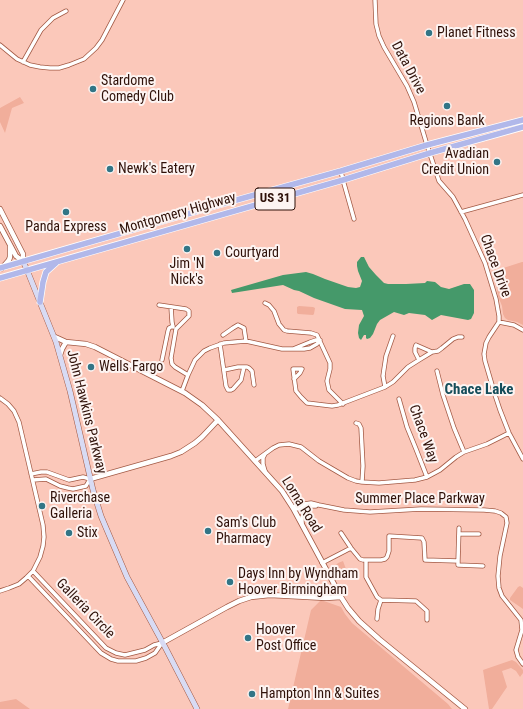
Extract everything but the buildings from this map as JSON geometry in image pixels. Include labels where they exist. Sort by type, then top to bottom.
[{"type":"main road","name":"Montgomery Highway","points":[[1,268],[215,206],[523,120]]},
{"type":"main road","name":"Montgomery Highway","points":[[0,278],[523,127]]},
{"type":"main road","points":[[40,302],[46,272],[58,261]]},
{"type":"main road","name":"John Hawkins Parkway","points":[[22,262],[27,270],[55,337],[70,391],[90,479],[101,516],[127,578],[196,709]]},
{"type":"street","points":[[0,44],[17,59],[40,67],[59,68],[77,62],[84,59],[96,48],[124,0]]},
{"type":"street","name":"Data Drive","points":[[375,0],[376,24],[380,36],[384,47],[407,86],[414,102],[430,153]]},
{"type":"street","points":[[23,62],[40,30],[53,18],[66,11]]},
{"type":"street","name":"Chace Drive","points":[[430,153],[439,180],[453,197],[485,263],[498,308],[499,322]]},
{"type":"street","points":[[342,171],[343,180],[354,219]]},
{"type":"street","points":[[461,212],[523,195]]},
{"type":"street","points":[[0,209],[23,254],[22,262]]},
{"type":"street","points":[[0,226],[16,256],[22,262]]},
{"type":"street","points":[[1,268],[10,257],[9,243]]},
{"type":"street","points":[[265,303],[274,311],[279,324],[284,330],[317,335],[330,363],[327,381],[329,390],[343,404]]},
{"type":"street","points":[[159,305],[186,309],[190,312],[189,316],[174,328],[169,328],[162,360]]},
{"type":"street","points":[[171,306],[174,328],[170,358],[175,367],[188,375]]},
{"type":"street","points":[[523,330],[514,325],[499,322],[486,343],[484,354],[495,395],[509,433],[523,459]]},
{"type":"street","points":[[223,335],[233,328],[240,326],[244,328],[246,341]]},
{"type":"street","points":[[385,387],[383,376],[386,356],[393,336]]},
{"type":"street","name":"Lorna Road","points":[[55,337],[66,342],[82,343],[95,347],[182,391],[198,401],[218,420],[282,491],[294,508],[322,563],[348,608],[366,628],[465,709]]},
{"type":"street","points":[[294,379],[296,391],[307,403],[332,406],[343,404],[385,387],[393,382],[408,367],[432,352],[442,348],[453,339],[462,337]]},
{"type":"street","points":[[182,391],[195,360],[210,348],[220,344],[246,341],[282,349],[304,349],[310,348],[317,344],[320,340]]},
{"type":"street","points":[[60,355],[66,342]]},
{"type":"street","points":[[220,344],[226,386],[228,390],[234,389],[241,380],[244,367]]},
{"type":"street","points":[[419,360],[415,352],[416,345],[432,352]]},
{"type":"street","points":[[164,351],[171,352]]},
{"type":"street","points":[[224,370],[238,367],[249,368],[252,371],[254,385]]},
{"type":"street","points":[[437,371],[443,395],[464,452]]},
{"type":"street","points":[[0,398],[11,408],[19,422],[43,525],[44,537],[40,557],[33,571],[14,586],[0,591]]},
{"type":"street","name":"Chace Way","points":[[399,398],[413,442],[427,477]]},
{"type":"street","points":[[31,474],[47,472],[69,480],[83,477],[90,479],[160,459],[181,452],[195,443],[218,420]]},
{"type":"street","points":[[356,422],[361,428],[363,466],[362,482]]},
{"type":"street","points":[[256,461],[266,452],[279,445],[289,444],[296,445],[303,449],[319,461],[348,478],[362,482],[379,483],[410,481],[427,477],[440,470],[464,452],[487,444],[509,433]]},
{"type":"street","points":[[265,471],[263,458],[266,452]]},
{"type":"street","points":[[33,480],[46,479],[60,486],[73,489],[86,486],[90,479]]},
{"type":"street","name":"Summer Place Parkway","points":[[294,508],[297,505],[311,503],[344,510],[370,512],[421,508],[484,510],[495,511],[504,515],[507,523],[500,556],[498,588],[502,596],[521,620],[522,630],[516,650],[518,657],[523,664]]},
{"type":"street","name":"Summer Place Parkway","points":[[294,508],[299,509],[307,506],[319,505]]},
{"type":"street","points":[[302,523],[302,517],[307,506]]},
{"type":"street","points":[[459,528],[458,566],[483,566]]},
{"type":"street","points":[[340,533],[360,559],[381,560],[387,558],[389,551],[389,536],[422,538],[424,542],[425,560],[458,561]]},
{"type":"street","points":[[458,534],[480,534]]},
{"type":"street","points":[[322,563],[351,548]]},
{"type":"street","points":[[366,560],[366,577],[377,597],[381,600],[416,601],[426,611],[427,620]]},
{"type":"street","name":"Galleria Circle","points":[[33,571],[106,648],[116,653],[125,655],[145,650],[162,643]]},
{"type":"street","name":"Galleria Circle","points":[[28,576],[100,653],[111,659],[118,661],[136,661],[146,658],[155,653],[162,643]]},
{"type":"street","points":[[162,643],[239,601],[270,595],[326,598],[341,597]]},
{"type":"street","points":[[377,618],[381,600]]},
{"type":"shaded area","points":[[20,97],[24,103],[12,108],[5,133],[0,122],[0,108]]},
{"type":"shaded area","points":[[361,257],[364,257],[369,267],[384,283],[388,284],[425,283],[427,281],[435,282],[441,287],[449,289],[464,284],[470,284],[474,290],[474,313],[471,319],[468,320],[441,315],[432,320],[425,315],[409,313],[404,315],[394,312],[380,320],[370,338],[367,339],[366,335],[364,335],[361,340],[358,333],[359,325],[364,316],[362,310],[345,309],[283,285],[232,293],[231,290],[283,275],[306,272],[348,287],[360,287],[362,281],[358,271],[357,262]]},
{"type":"shaded area","points":[[523,262],[523,325],[505,318],[498,296],[494,271]]},
{"type":"shaded area","points":[[297,307],[315,308],[314,314],[298,314]]},
{"type":"shaded area","points":[[343,561],[349,577],[341,580],[336,565]]},
{"type":"shaded area","points":[[520,586],[523,588],[523,609],[510,600]]},
{"type":"shaded area","points":[[321,600],[341,607],[352,623],[452,709],[288,709],[311,610]]},
{"type":"shaded area","points":[[512,660],[516,662],[523,670],[523,673],[520,677],[516,671],[511,668],[502,671],[507,687],[492,709],[489,709],[483,670]]},
{"type":"shaded area","points":[[16,699],[30,709],[0,709],[0,702]]},
{"type":"place","name":"Planet Fitness","points":[[429,33]]},
{"type":"place","name":"Stardome Comedy Club","points":[[93,89]]},
{"type":"place","name":"Regions Bank","points":[[447,106]]},
{"type":"place","name":"Avadian Credit Union","points":[[497,162]]},
{"type":"place","name":"Newk's Eatery","points":[[110,169]]},
{"type":"place","name":"Panda Express","points":[[66,212]]},
{"type":"place","name":"Jim 'N Nick's","points":[[187,249]]},
{"type":"place","name":"Courtyard","points":[[217,253]]},
{"type":"place","name":"Wells Fargo","points":[[91,367]]},
{"type":"place","name":"Riverchase Galleria","points":[[42,506]]},
{"type":"place","name":"Sam's Club Pharmacy","points":[[208,531]]},
{"type":"place","name":"Stix","points":[[69,533]]},
{"type":"place","name":"Days Inn by Wyndham Hoover Birmingham","points":[[230,582]]},
{"type":"place","name":"Hoover Post Office","points":[[248,638]]},
{"type":"place","name":"Hampton Inn & Suites","points":[[252,694]]},
{"type":"district","name":"Chace Lake","points":[[479,390]]}]
